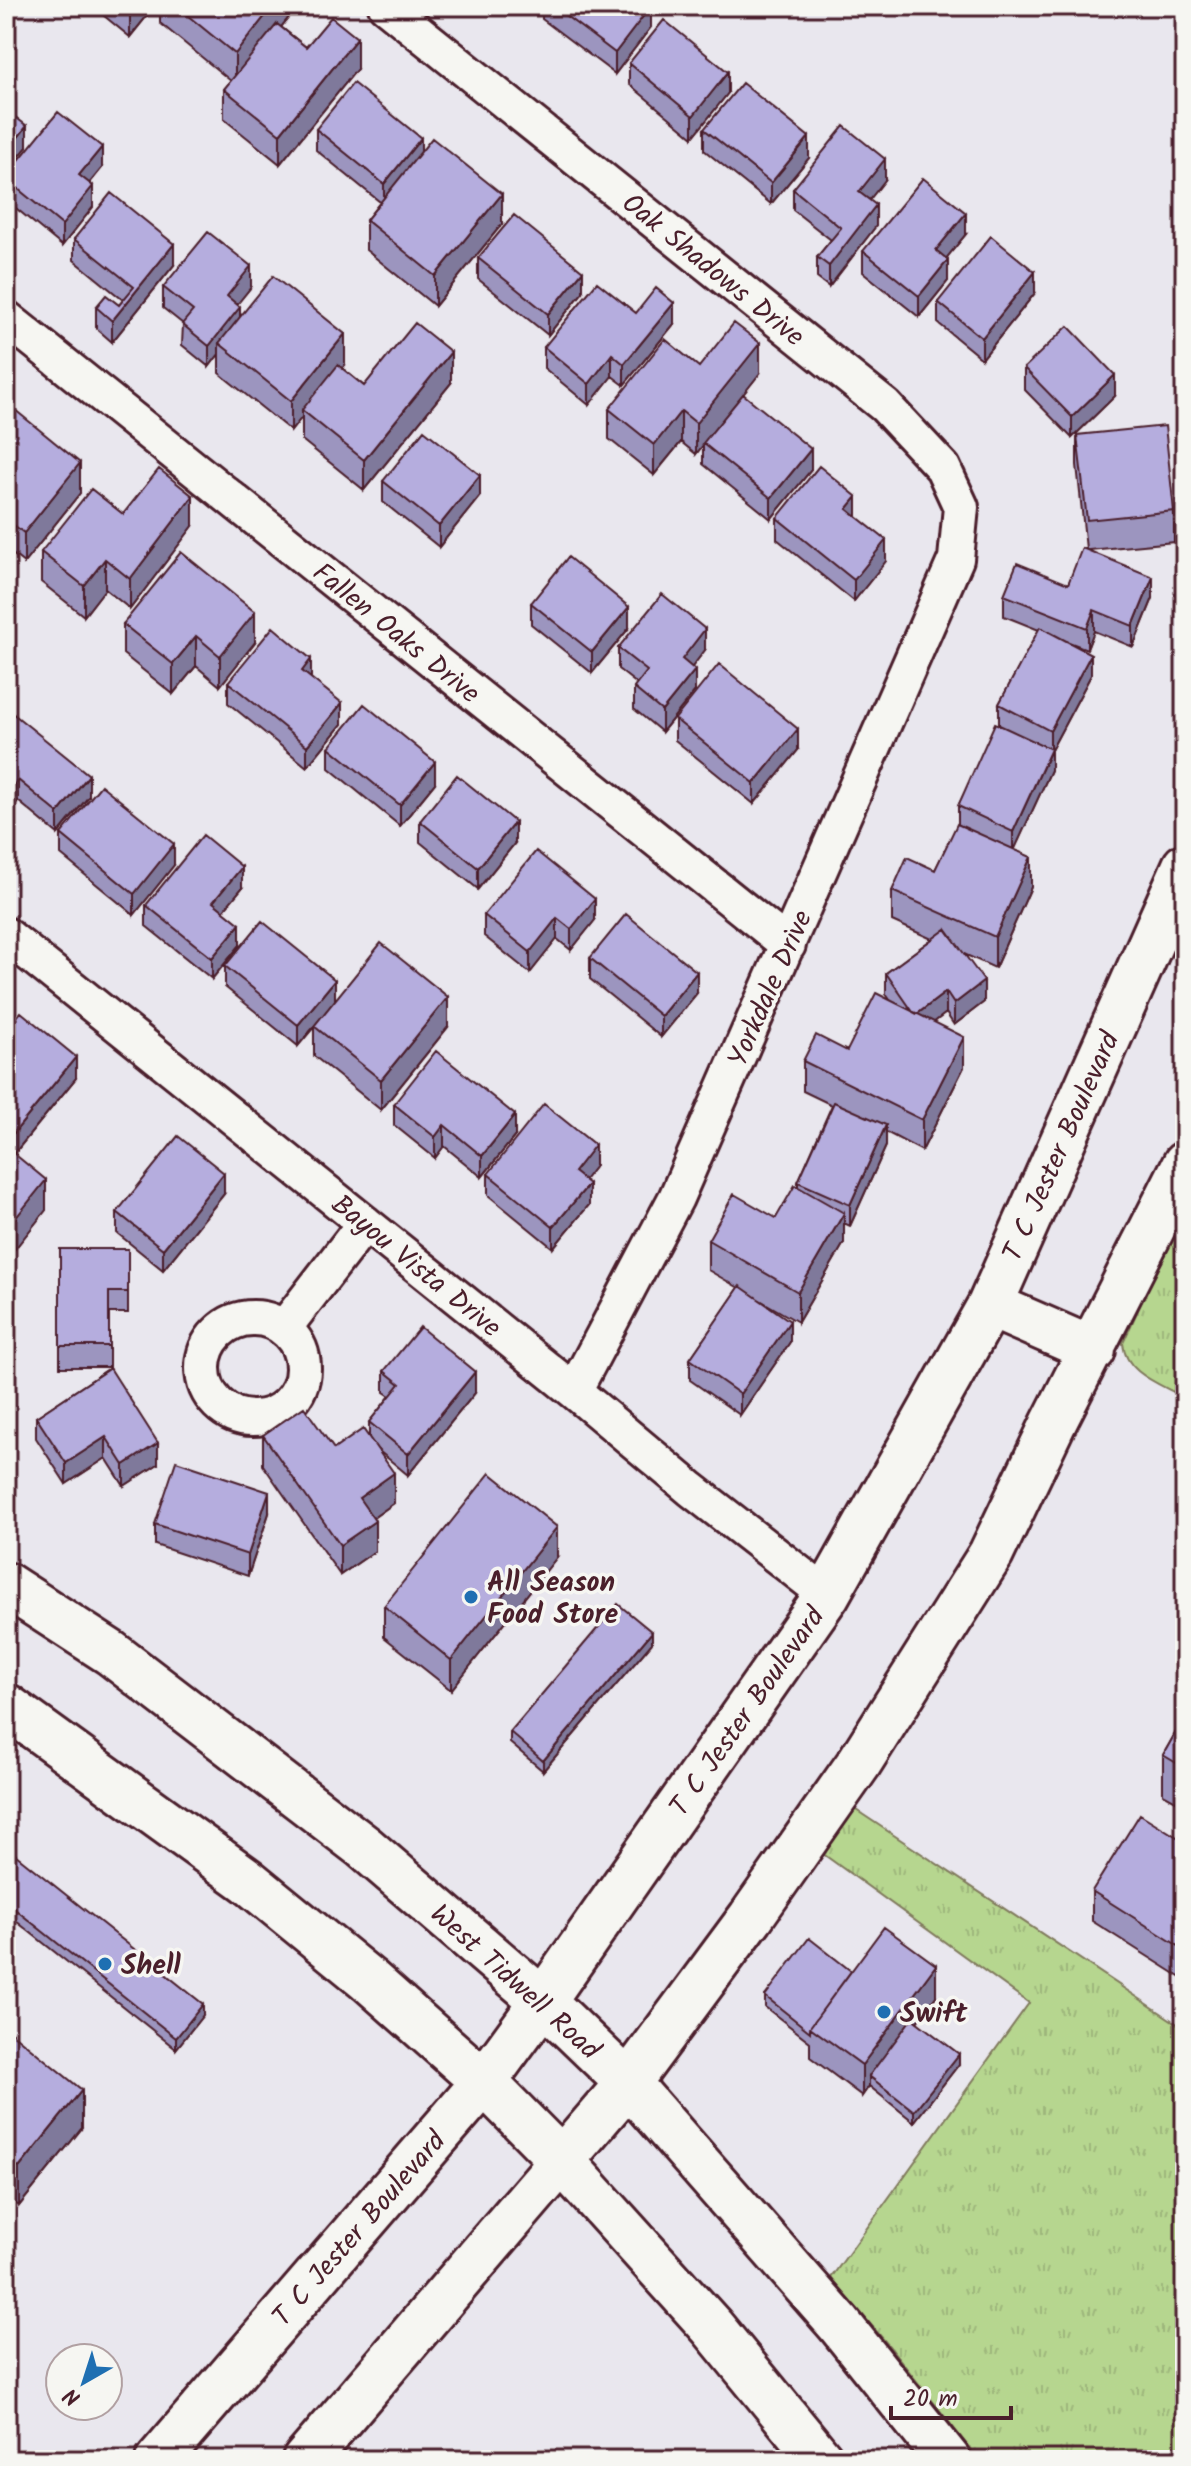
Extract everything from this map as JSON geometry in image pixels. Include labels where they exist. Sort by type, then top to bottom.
[{"type":"main road","name":"T C Jester Boulevard","points":[[158,2460],[484,2082],[827,1595],[990,1305],[1185,866]]},
{"type":"main road","points":[[305,2460],[628,2083],[751,1917],[859,1763],[991,1554],[1185,1164]]},
{"type":"main road","points":[[990,1305],[1093,1350]]},
{"type":"main road","name":"West Tidwell Road","points":[[6,1585],[111,1653],[351,1838],[543,2001],[628,2083],[839,2324],[948,2460]]},
{"type":"main road","points":[[6,1706],[248,1881],[368,1979],[484,2082],[561,2160],[712,2327],[821,2460]]},
{"type":"street","name":"Oak Shadows Drive","points":[[386,6],[885,406],[943,468],[961,507],[956,559],[948,579]]},
{"type":"street","name":"Fallen Oaks Drive","points":[[6,318],[788,945]]},
{"type":"street","name":"Yorkdale Drive","points":[[574,1391],[676,1198],[948,579]]},
{"type":"street","name":"Bayou Vista Drive","points":[[6,935],[574,1391],[691,1489],[827,1595]]},
{"type":"street","points":[[284,1328],[365,1223]]},
{"type":"green space","points":[[1185,1206],[1185,1398],[1137,1370],[1125,1354],[1123,1343]]},
{"type":"green space","points":[[850,1806],[1185,2029],[1185,2460],[979,2460],[831,2278],[1029,2003],[819,1851]]},
{"type":"building","points":[[118,6],[138,6],[130,16]]},
{"type":"building","points":[[176,6],[273,6],[235,54]]},
{"type":"building","points":[[553,6],[651,6],[615,53]]},
{"type":"building","points":[[331,17],[357,38],[280,134],[224,89],[277,24],[306,47]]},
{"type":"building","points":[[664,20],[728,72],[693,116],[629,63]]},
{"type":"building","points":[[353,83],[421,138],[384,184],[316,129]]},
{"type":"building","points":[[742,83],[809,137],[771,183],[704,129]]},
{"type":"building","points":[[6,110],[27,126],[6,152]]},
{"type":"building","points":[[58,112],[102,147],[79,175],[93,186],[62,225],[6,179]]},
{"type":"building","points":[[844,126],[885,159],[859,192],[876,205],[829,266],[817,257],[841,228],[793,189]]},
{"type":"building","points":[[432,138],[502,194],[435,276],[366,220]]},
{"type":"building","points":[[923,178],[966,213],[936,250],[948,260],[919,296],[863,251]]},
{"type":"building","points":[[111,193],[174,244],[112,321],[96,307],[106,295],[119,305],[134,287],[74,239]]},
{"type":"building","points":[[514,215],[583,271],[548,314],[478,258]]},
{"type":"building","points":[[208,232],[251,266],[227,296],[240,307],[209,346],[182,324],[193,311],[163,287]]},
{"type":"building","points":[[991,236],[1035,272],[982,338],[938,302]]},
{"type":"building","points":[[273,276],[345,334],[291,401],[219,343]]},
{"type":"building","points":[[597,282],[636,313],[656,288],[674,303],[624,364],[612,354],[589,384],[544,347]]},
{"type":"building","points":[[415,323],[451,352],[364,460],[302,410],[338,365],[364,386]]},
{"type":"building","points":[[734,323],[760,343],[696,423],[681,411],[654,445],[609,409],[665,339],[699,367]]},
{"type":"building","points":[[1068,326],[1115,375],[1072,417],[1024,368]]},
{"type":"building","points":[[743,394],[811,449],[771,498],[703,443]]},
{"type":"building","points":[[9,405],[80,463],[24,533],[6,519],[6,408]]},
{"type":"building","points":[[1165,426],[1174,511],[1087,520],[1077,435]]},
{"type":"building","points":[[424,430],[480,475],[439,526],[383,481]]},
{"type":"building","points":[[819,466],[857,497],[847,509],[886,540],[854,580],[777,518]]},
{"type":"building","points":[[159,469],[193,496],[130,579],[105,559],[84,586],[41,552],[91,489],[123,514]]},
{"type":"building","points":[[1082,548],[1153,577],[1133,626],[1094,610],[1087,628],[1004,595],[1017,563],[1068,584]]},
{"type":"building","points":[[181,552],[255,612],[220,656],[196,636],[173,664],[123,624]]},
{"type":"building","points":[[568,557],[629,607],[592,652],[531,603]]},
{"type":"building","points":[[662,594],[705,629],[682,659],[695,670],[662,711],[634,688],[647,671],[618,648]]},
{"type":"building","points":[[273,627],[311,659],[302,671],[342,703],[307,746],[228,682]]},
{"type":"building","points":[[1040,627],[1091,654],[1050,731],[999,704]]},
{"type":"building","points":[[719,664],[798,729],[754,783],[675,719]]},
{"type":"building","points":[[364,704],[435,762],[400,805],[329,747]]},
{"type":"building","points":[[11,712],[89,775],[58,813],[18,780],[6,794],[6,718]]},
{"type":"building","points":[[995,723],[1051,749],[1013,832],[958,806]]},
{"type":"building","points":[[457,775],[515,822],[478,868],[420,821]]},
{"type":"building","points":[[101,785],[174,844],[134,894],[61,834]]},
{"type":"building","points":[[957,824],[1031,857],[995,937],[892,891],[907,857],[935,870]]},
{"type":"building","points":[[203,835],[242,867],[213,902],[240,924],[212,958],[146,905]]},
{"type":"building","points":[[536,851],[595,899],[571,929],[557,918],[530,952],[484,915]]},
{"type":"building","points":[[626,914],[697,972],[661,1016],[590,958]]},
{"type":"building","points":[[262,921],[335,980],[298,1025],[225,966]]},
{"type":"building","points":[[946,929],[984,981],[954,1004],[946,992],[917,1014],[886,973]]},
{"type":"building","points":[[381,943],[448,997],[381,1080],[314,1026]]},
{"type":"building","points":[[876,993],[964,1037],[922,1120],[803,1061],[816,1035],[847,1051]]},
{"type":"building","points":[[21,1012],[76,1057],[13,1134],[6,1128],[6,1031]]},
{"type":"building","points":[[436,1051],[515,1115],[482,1156],[444,1125],[435,1137],[394,1104]]},
{"type":"building","points":[[834,1102],[886,1125],[850,1205],[798,1182]]},
{"type":"building","points":[[544,1104],[595,1145],[574,1172],[589,1184],[553,1227],[488,1174]]},
{"type":"building","points":[[178,1136],[224,1173],[163,1249],[117,1212]]},
{"type":"building","points":[[6,1147],[46,1180],[6,1230]]},
{"type":"building","points":[[795,1185],[844,1213],[798,1292],[708,1240],[734,1194],[776,1218]]},
{"type":"building","points":[[60,1249],[128,1249],[128,1292],[109,1292],[109,1346],[60,1346]]},
{"type":"building","points":[[740,1286],[790,1321],[740,1394],[690,1359]]},
{"type":"building","points":[[420,1327],[475,1372],[408,1454],[369,1422],[400,1384],[384,1371]]},
{"type":"building","points":[[110,1368],[158,1443],[124,1465],[106,1437],[66,1463],[36,1417]]},
{"type":"building","points":[[304,1407],[334,1449],[363,1429],[394,1473],[359,1498],[375,1521],[340,1545],[263,1435]]},
{"type":"building","points":[[176,1461],[269,1492],[248,1555],[155,1524]]},
{"type":"building","name":"All Season Food Store","points":[[490,1473],[557,1527],[451,1660],[384,1606]]},
{"type":"building","points":[[618,1604],[652,1632],[543,1761],[510,1732]]},
{"type":"building","points":[[1185,1716],[1185,1768],[1163,1755]]},
{"type":"building","points":[[1140,1814],[1185,1842],[1185,1950],[1092,1891]]},
{"type":"building","name":"Shell","points":[[6,1847],[203,2004],[176,2038],[6,1902]]},
{"type":"building","points":[[884,1927],[936,1965],[862,2065],[810,2027]]},
{"type":"building","points":[[809,1938],[851,1971],[810,2027],[810,2032],[765,1996]]},
{"type":"building","points":[[912,2018],[959,2054],[914,2111],[869,2076]]},
{"type":"building","points":[[6,2028],[82,2090],[19,2168],[6,2158]]},
{"type":"place","name":"All Season Food Store","points":[[471,1597]]},
{"type":"place","name":"Shell","points":[[105,1964]]},
{"type":"place","name":"Swift","points":[[884,2012]]}]
